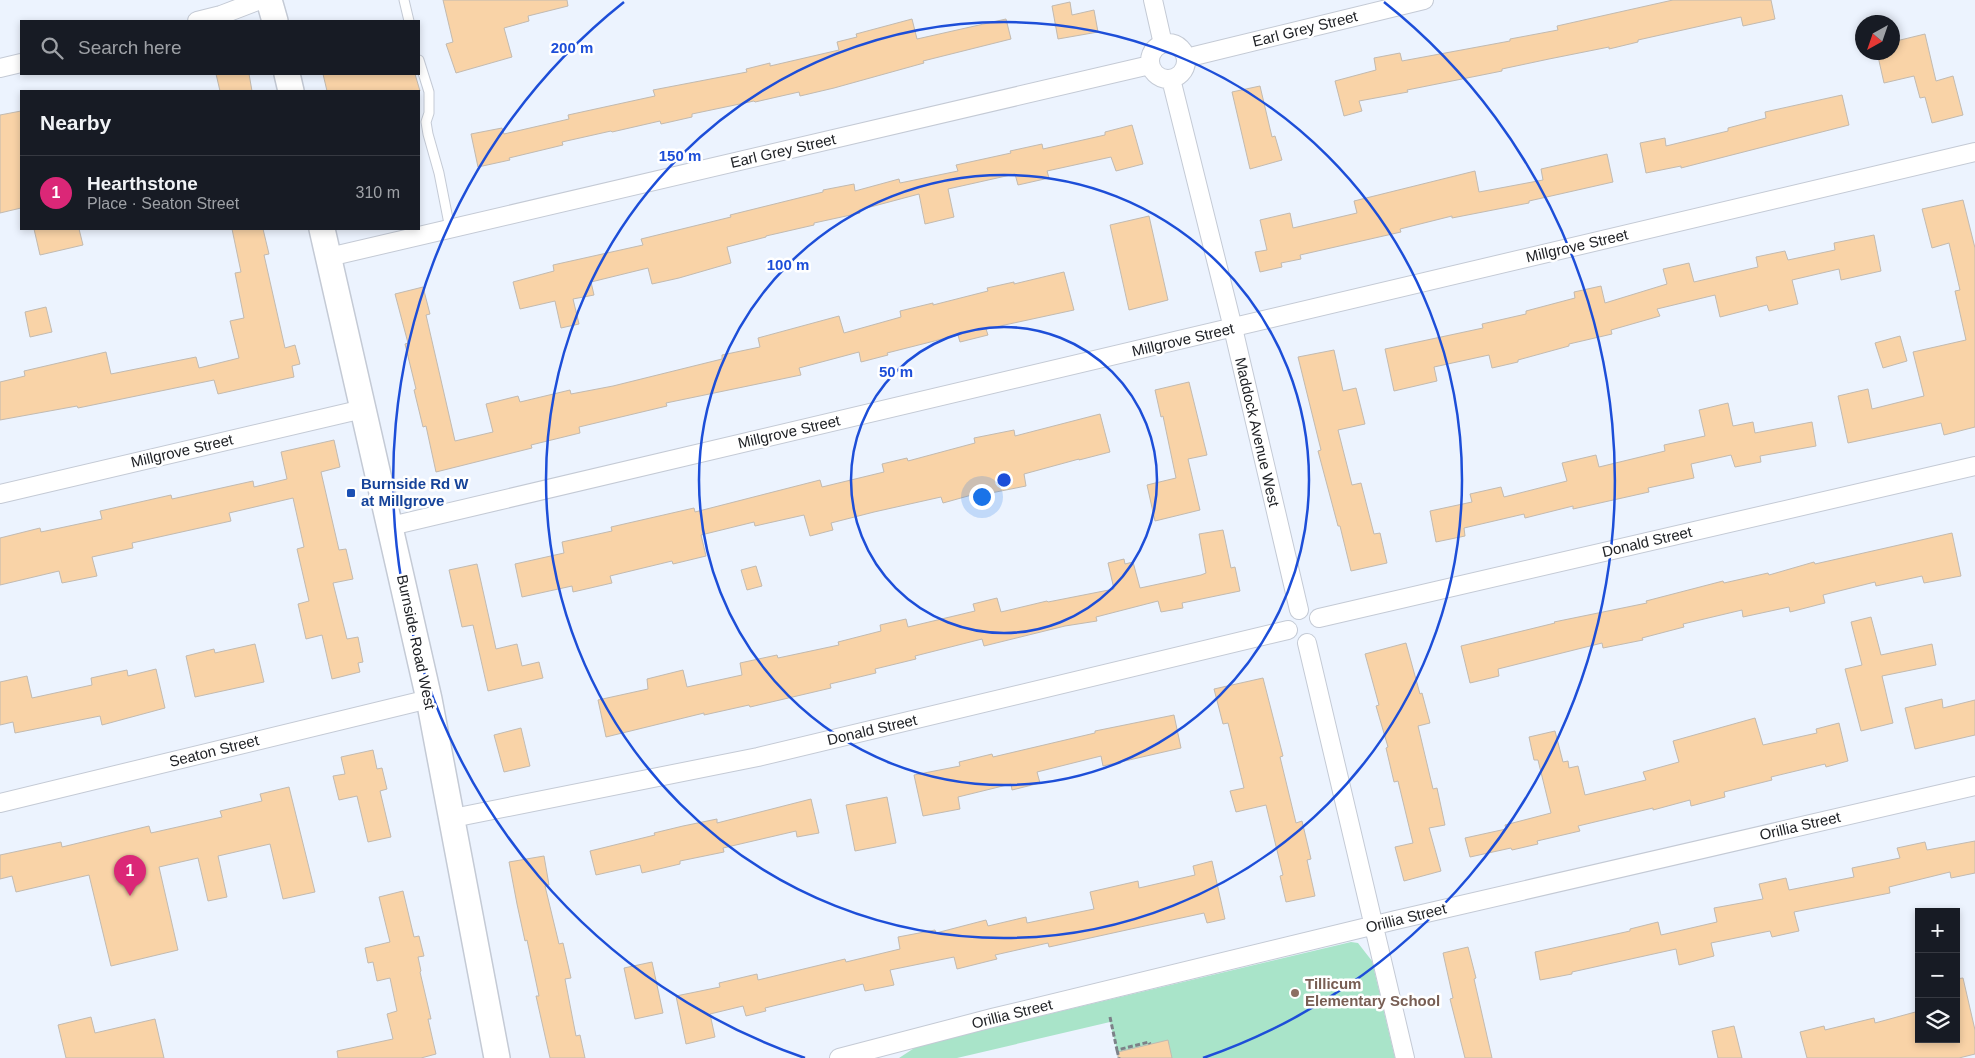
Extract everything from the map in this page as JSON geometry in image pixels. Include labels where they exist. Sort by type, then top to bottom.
[{"type":"main road","points":[[269,0],[275,20]]},
{"type":"main road","points":[[286,75],[290,90]]},
{"type":"main road","name":"Burnside Road West","points":[[322,230],[429,699],[497,1058]]},
{"type":"street","points":[[201,20],[221,15],[260,0]]},
{"type":"street","points":[[1153,0],[1163,44]]},
{"type":"street","name":"Earl Grey Street","points":[[1186,58],[1424,0]]},
{"type":"street","points":[[1169,43],[1180,48],[1186,58],[1181,74],[1171,79],[1160,78],[1150,65],[1151,54],[1158,46],[1163,44],[1169,43]]},
{"type":"street","points":[[0,68],[20,63]]},
{"type":"street","name":"Earl Grey Street","points":[[328,257],[1150,65]]},
{"type":"street","name":"Maddock Avenue West","points":[[1171,79],[1233,328],[1299,610]]},
{"type":"street","name":"Millgrove Street","points":[[390,526],[1975,152]]},
{"type":"street","name":"Millgrove Street","points":[[0,494],[364,409]]},
{"type":"street","name":"Donald Street","points":[[1319,618],[1975,466]]},
{"type":"street","points":[[1299,610],[1310,610],[1319,618],[1321,623],[1319,634],[1312,641],[1302,643],[1293,639],[1288,630],[1291,616],[1299,610]]},
{"type":"street","name":"Donald Street","points":[[453,818],[758,757],[1288,630]]},
{"type":"street","points":[[1307,643],[1405,1058]]},
{"type":"street","name":"Seaton Street","points":[[0,803],[429,699]]},
{"type":"street","name":"Orillia Street","points":[[839,1058],[1373,925],[1975,786]]},
{"type":"lane","points":[[404,0],[409,20]]},
{"type":"lane","points":[[420,63],[429,92],[429,113],[426,122],[428,134],[439,173],[450,229]]},
{"type":"path","points":[[1110,1018],[1119,1058]]},
{"type":"path","points":[[1117,1050],[1149,1042],[1150,1044]]},
{"type":"green space","points":[[1351,942],[1358,943],[1372,961],[1395,1058],[1119,1058],[1110,1022],[957,1058],[899,1058],[919,1045]]},
{"type":"building","points":[[443,0],[567,0],[568,6],[528,16],[529,21],[504,28],[512,57],[456,73],[446,44],[453,42]]},
{"type":"building","points":[[1673,0],[1771,0],[1775,19],[1743,26],[1741,17],[1638,40],[1638,42],[1609,49],[1609,47],[1549,59],[1502,69],[1502,71],[1407,90],[1408,92],[1359,101],[1362,111],[1344,116],[1335,81],[1376,70],[1374,58],[1400,53],[1402,61],[1510,41],[1510,39],[1558,30],[1557,26]]},
{"type":"building","points":[[1070,2],[1072,15],[1094,10],[1098,32],[1058,39],[1052,6]]},
{"type":"building","points":[[912,19],[917,39],[1006,19],[1011,39],[923,61],[924,63],[834,88],[800,96],[799,92],[692,114],[692,117],[661,124],[660,121],[611,131],[562,142],[563,145],[478,167],[471,134],[502,128],[504,134],[569,119],[568,115],[655,96],[653,90],[747,72],[746,69],[770,63],[770,66],[839,50],[837,42],[857,37],[856,34]]},
{"type":"building","points":[[1925,34],[1936,81],[1953,76],[1963,115],[1932,123],[1925,97],[1920,98],[1914,76],[1884,83],[1879,60],[1900,60],[1900,40]]},
{"type":"building","points":[[216,75],[249,75],[252,90],[220,90]]},
{"type":"building","points":[[323,75],[415,75],[420,90],[327,90]]},
{"type":"building","points":[[1260,86],[1272,137],[1275,136],[1282,160],[1250,169],[1232,92]]},
{"type":"building","points":[[1842,95],[1849,125],[1681,168],[1681,166],[1646,173],[1640,143],[1665,138],[1666,146],[1728,131],[1728,128],[1766,118],[1765,112]]},
{"type":"building","points":[[20,111],[20,208],[0,213],[0,115]]},
{"type":"building","points":[[1132,125],[1143,164],[1116,171],[1111,157],[1047,171],[1049,178],[1018,185],[1015,174],[948,189],[954,217],[925,224],[919,194],[859,210],[860,213],[814,223],[814,225],[727,247],[731,263],[679,278],[652,284],[648,268],[591,282],[594,295],[573,299],[579,324],[561,328],[555,301],[520,309],[513,282],[554,271],[553,265],[643,245],[641,239],[731,217],[730,215],[823,192],[823,190],[854,184],[855,191],[899,179],[900,183],[958,171],[956,165],[1042,144],[1043,149],[1105,135],[1105,132]]},
{"type":"building","points":[[1607,154],[1613,182],[1529,201],[1529,203],[1452,218],[1452,216],[1400,229],[1401,232],[1300,255],[1301,259],[1281,263],[1282,267],[1260,272],[1255,252],[1267,250],[1260,220],[1290,213],[1293,228],[1357,213],[1354,201],[1475,171],[1479,192],[1543,180],[1541,169]]},
{"type":"building","points":[[1963,200],[1975,248],[1975,427],[1944,435],[1941,423],[1848,443],[1838,396],[1868,389],[1872,409],[1924,396],[1913,352],[1966,340],[1955,291],[1960,290],[1949,243],[1932,248],[1922,209]]},
{"type":"building","points":[[1149,216],[1168,300],[1129,310],[1110,225]]},
{"type":"building","points":[[34,230],[79,230],[83,245],[40,255]]},
{"type":"building","points":[[232,230],[263,230],[269,254],[264,255],[285,348],[295,345],[300,364],[292,366],[294,377],[218,394],[214,380],[78,408],[77,406],[0,420],[0,382],[25,376],[24,371],[106,352],[111,374],[196,357],[199,368],[239,358],[230,321],[244,318],[235,273],[241,272]]},
{"type":"building","points":[[1874,235],[1881,271],[1841,280],[1839,269],[1792,280],[1798,304],[1769,311],[1767,305],[1720,317],[1715,295],[1657,309],[1660,316],[1611,330],[1612,334],[1569,344],[1569,346],[1518,360],[1518,362],[1492,368],[1489,355],[1434,367],[1437,381],[1394,391],[1385,349],[1483,328],[1482,324],[1526,314],[1526,311],[1575,298],[1574,292],[1601,286],[1605,303],[1667,284],[1663,269],[1689,263],[1694,282],[1758,267],[1756,257],[1785,251],[1788,260],[1835,250],[1834,243]]},
{"type":"building","points":[[1064,272],[1074,310],[986,329],[988,335],[960,342],[958,335],[887,353],[888,355],[861,362],[859,352],[799,368],[801,375],[666,403],[667,406],[579,427],[580,433],[531,445],[532,448],[436,472],[426,426],[423,427],[414,390],[416,389],[405,344],[408,343],[395,294],[423,287],[430,314],[426,315],[455,441],[493,432],[486,404],[518,396],[520,402],[570,390],[571,394],[613,386],[722,359],[722,355],[760,347],[758,338],[839,316],[844,333],[901,317],[900,311],[988,291],[987,288],[1014,282],[1014,284]]},
{"type":"building","points":[[46,307],[52,332],[30,337],[25,312]]},
{"type":"building","points":[[1900,336],[1907,361],[1883,368],[1875,343]]},
{"type":"building","points":[[1334,350],[1343,391],[1356,388],[1365,424],[1338,430],[1352,485],[1361,483],[1374,534],[1380,533],[1387,563],[1351,571],[1318,451],[1321,450],[1298,357]]},
{"type":"building","points":[[1189,382],[1207,455],[1188,459],[1200,510],[1155,521],[1147,485],[1176,478],[1163,416],[1161,417],[1155,390]]},
{"type":"building","points":[[1728,403],[1733,426],[1753,422],[1755,433],[1812,422],[1816,446],[1760,456],[1761,462],[1735,467],[1731,455],[1691,464],[1694,478],[1648,488],[1649,492],[1573,509],[1573,506],[1525,518],[1524,514],[1464,528],[1465,536],[1436,542],[1430,511],[1472,502],[1470,494],[1501,487],[1504,497],[1567,481],[1562,463],[1596,455],[1599,467],[1665,451],[1664,445],[1705,436],[1699,410]]},
{"type":"building","points":[[1100,414],[1110,452],[1024,474],[1026,486],[986,494],[986,491],[943,503],[941,497],[874,512],[831,523],[833,530],[810,536],[804,515],[755,526],[754,522],[701,535],[706,556],[673,564],[672,561],[610,576],[612,583],[573,592],[572,586],[522,597],[515,564],[564,553],[562,542],[612,531],[611,527],[694,508],[695,512],[820,480],[822,487],[884,472],[882,464],[907,458],[908,461],[975,443],[974,438],[1014,430],[1015,436]]},
{"type":"building","points":[[334,440],[340,467],[321,472],[339,550],[346,549],[353,579],[333,583],[347,639],[358,637],[363,662],[358,663],[360,672],[332,679],[322,635],[306,639],[298,604],[309,601],[297,549],[304,547],[293,498],[229,513],[231,521],[132,543],[133,548],[92,557],[97,576],[62,583],[59,571],[0,585],[0,538],[40,528],[41,532],[102,519],[100,511],[171,495],[172,499],[253,481],[254,487],[287,479],[281,452]]},
{"type":"building","points":[[1223,530],[1231,568],[1235,567],[1240,591],[1182,603],[1183,608],[1161,612],[1158,601],[1096,617],[1097,621],[1065,626],[984,646],[982,639],[915,656],[916,659],[875,669],[876,673],[830,684],[831,688],[750,707],[749,705],[704,715],[704,713],[606,737],[598,700],[648,689],[647,679],[683,670],[687,687],[742,675],[740,663],[777,655],[778,658],[839,645],[838,642],[881,631],[880,625],[906,619],[908,627],[975,611],[973,604],[997,598],[1001,612],[1047,601],[1114,589],[1108,563],[1124,559],[1125,564],[1133,562],[1140,588],[1201,575],[1206,573],[1199,534]]},
{"type":"building","points":[[1952,533],[1961,576],[1924,583],[1922,576],[1876,586],[1875,582],[1823,595],[1825,603],[1790,612],[1789,607],[1743,617],[1742,610],[1683,624],[1684,627],[1642,638],[1643,640],[1603,648],[1602,643],[1498,669],[1499,676],[1470,683],[1461,646],[1554,622],[1647,603],[1646,601],[1723,581],[1724,583],[1768,573],[1769,575],[1814,562],[1815,564]]},
{"type":"building","points":[[477,564],[496,649],[517,644],[522,666],[539,662],[543,678],[488,691],[473,625],[462,627],[449,570]]},
{"type":"building","points":[[756,566],[762,586],[747,590],[741,570]]},
{"type":"building","points":[[1871,617],[1881,655],[1932,644],[1936,665],[1882,676],[1893,723],[1861,731],[1845,669],[1862,665],[1851,622]]},
{"type":"building","points":[[1406,643],[1430,723],[1418,726],[1433,789],[1437,788],[1445,825],[1429,828],[1441,871],[1404,881],[1395,847],[1413,843],[1398,781],[1394,782],[1386,748],[1388,747],[1376,706],[1379,705],[1365,654]]},
{"type":"building","points":[[255,644],[264,682],[195,697],[186,656],[214,649],[215,653]]},
{"type":"building","points":[[156,669],[165,708],[102,725],[100,716],[15,733],[13,722],[0,725],[0,682],[27,676],[32,698],[92,685],[91,678],[127,670],[128,676]]},
{"type":"building","points":[[1263,678],[1283,756],[1280,757],[1296,823],[1302,821],[1311,859],[1307,860],[1315,896],[1286,902],[1280,876],[1283,875],[1266,805],[1236,812],[1230,791],[1244,788],[1228,723],[1223,724],[1214,689]]},
{"type":"building","points":[[1942,699],[1943,708],[1975,700],[1975,735],[1915,749],[1905,708]]},
{"type":"building","points":[[1174,715],[1181,748],[1103,766],[1101,756],[1037,772],[1040,783],[1012,790],[1011,784],[958,797],[960,809],[923,816],[914,775],[960,766],[959,762],[992,754],[993,757],[1095,733],[1095,731]]},
{"type":"building","points":[[1755,718],[1763,745],[1817,733],[1816,729],[1839,723],[1848,761],[1826,767],[1825,764],[1771,777],[1772,780],[1724,792],[1725,797],[1691,806],[1690,800],[1653,810],[1653,808],[1578,826],[1580,831],[1537,841],[1538,844],[1470,857],[1465,838],[1506,829],[1505,825],[1551,813],[1538,760],[1534,760],[1529,737],[1555,731],[1563,762],[1568,761],[1569,768],[1578,766],[1585,795],[1646,780],[1643,772],[1679,762],[1673,741]]},
{"type":"building","points":[[521,728],[530,766],[504,772],[494,735]]},
{"type":"building","points":[[373,750],[377,769],[382,768],[387,789],[380,791],[391,837],[368,842],[357,796],[339,800],[333,776],[345,774],[341,757]]},
{"type":"building","points":[[289,787],[315,892],[283,899],[270,844],[218,856],[227,897],[208,901],[198,858],[159,867],[178,950],[111,966],[89,875],[16,892],[12,876],[0,879],[0,855],[61,842],[62,847],[149,826],[151,833],[222,817],[220,811],[262,801],[260,794]]},
{"type":"building","points":[[887,797],[896,843],[855,851],[846,805]]},
{"type":"building","points":[[811,799],[819,833],[797,837],[796,831],[723,848],[724,852],[680,861],[680,864],[642,873],[640,865],[596,875],[590,851],[683,826],[717,819],[717,823]]},
{"type":"building","points":[[1975,841],[1975,873],[1951,878],[1950,872],[1889,887],[1890,893],[1794,912],[1799,931],[1772,937],[1770,931],[1711,943],[1714,956],[1679,965],[1676,949],[1540,980],[1535,952],[1630,931],[1630,929],[1658,922],[1661,935],[1717,922],[1714,908],[1763,899],[1759,884],[1786,878],[1789,890],[1854,877],[1852,868],[1900,858],[1897,848],[1925,842],[1927,850]]},
{"type":"building","points":[[544,856],[549,885],[545,886],[559,944],[563,943],[571,978],[565,979],[576,1036],[580,1035],[585,1058],[550,1058],[536,996],[539,996],[527,940],[525,941],[517,904],[509,862]]},
{"type":"building","points":[[1212,861],[1225,919],[1207,923],[1204,913],[1049,947],[1048,943],[995,955],[997,959],[957,969],[954,957],[890,970],[894,985],[865,991],[863,984],[765,1008],[766,1011],[746,1016],[743,1006],[710,1014],[715,1037],[686,1044],[676,996],[720,987],[719,983],[757,974],[758,980],[845,959],[846,962],[900,949],[898,937],[935,930],[936,933],[986,920],[988,926],[1026,917],[1027,923],[1094,909],[1090,892],[1138,881],[1139,888],[1195,875],[1193,866]]},
{"type":"building","points":[[403,891],[414,937],[419,936],[424,956],[418,957],[436,1054],[421,1058],[338,1058],[337,1051],[393,1039],[387,1014],[397,1011],[390,978],[377,981],[373,962],[368,963],[365,948],[390,942],[379,897]]},
{"type":"building","points":[[1468,947],[1492,1058],[1465,1058],[1450,999],[1453,998],[1443,953]]},
{"type":"building","points":[[652,962],[663,1013],[635,1019],[624,968]]},
{"type":"building","points":[[1960,978],[1963,978],[1975,1030],[1975,1054],[1959,1058],[1807,1058],[1800,1032],[1824,1026],[1825,1030],[1874,1018],[1875,1023],[1915,1012],[1915,1043],[1960,1043]]},
{"type":"building","points":[[91,1017],[95,1033],[155,1019],[164,1058],[66,1058],[58,1025]]},
{"type":"building","points":[[1734,1026],[1742,1058],[1718,1058],[1712,1031]]},
{"type":"building","points":[[1168,1040],[1172,1058],[1118,1058],[1118,1052]]},
{"type":"place","name":"Burnside Rd W at Millgrove","points":[[351,493]]},
{"type":"place","name":"Hearthstone","points":[[130,896]]},
{"type":"place","name":"Tillicum Elementary School","points":[[1295,993]]}]
